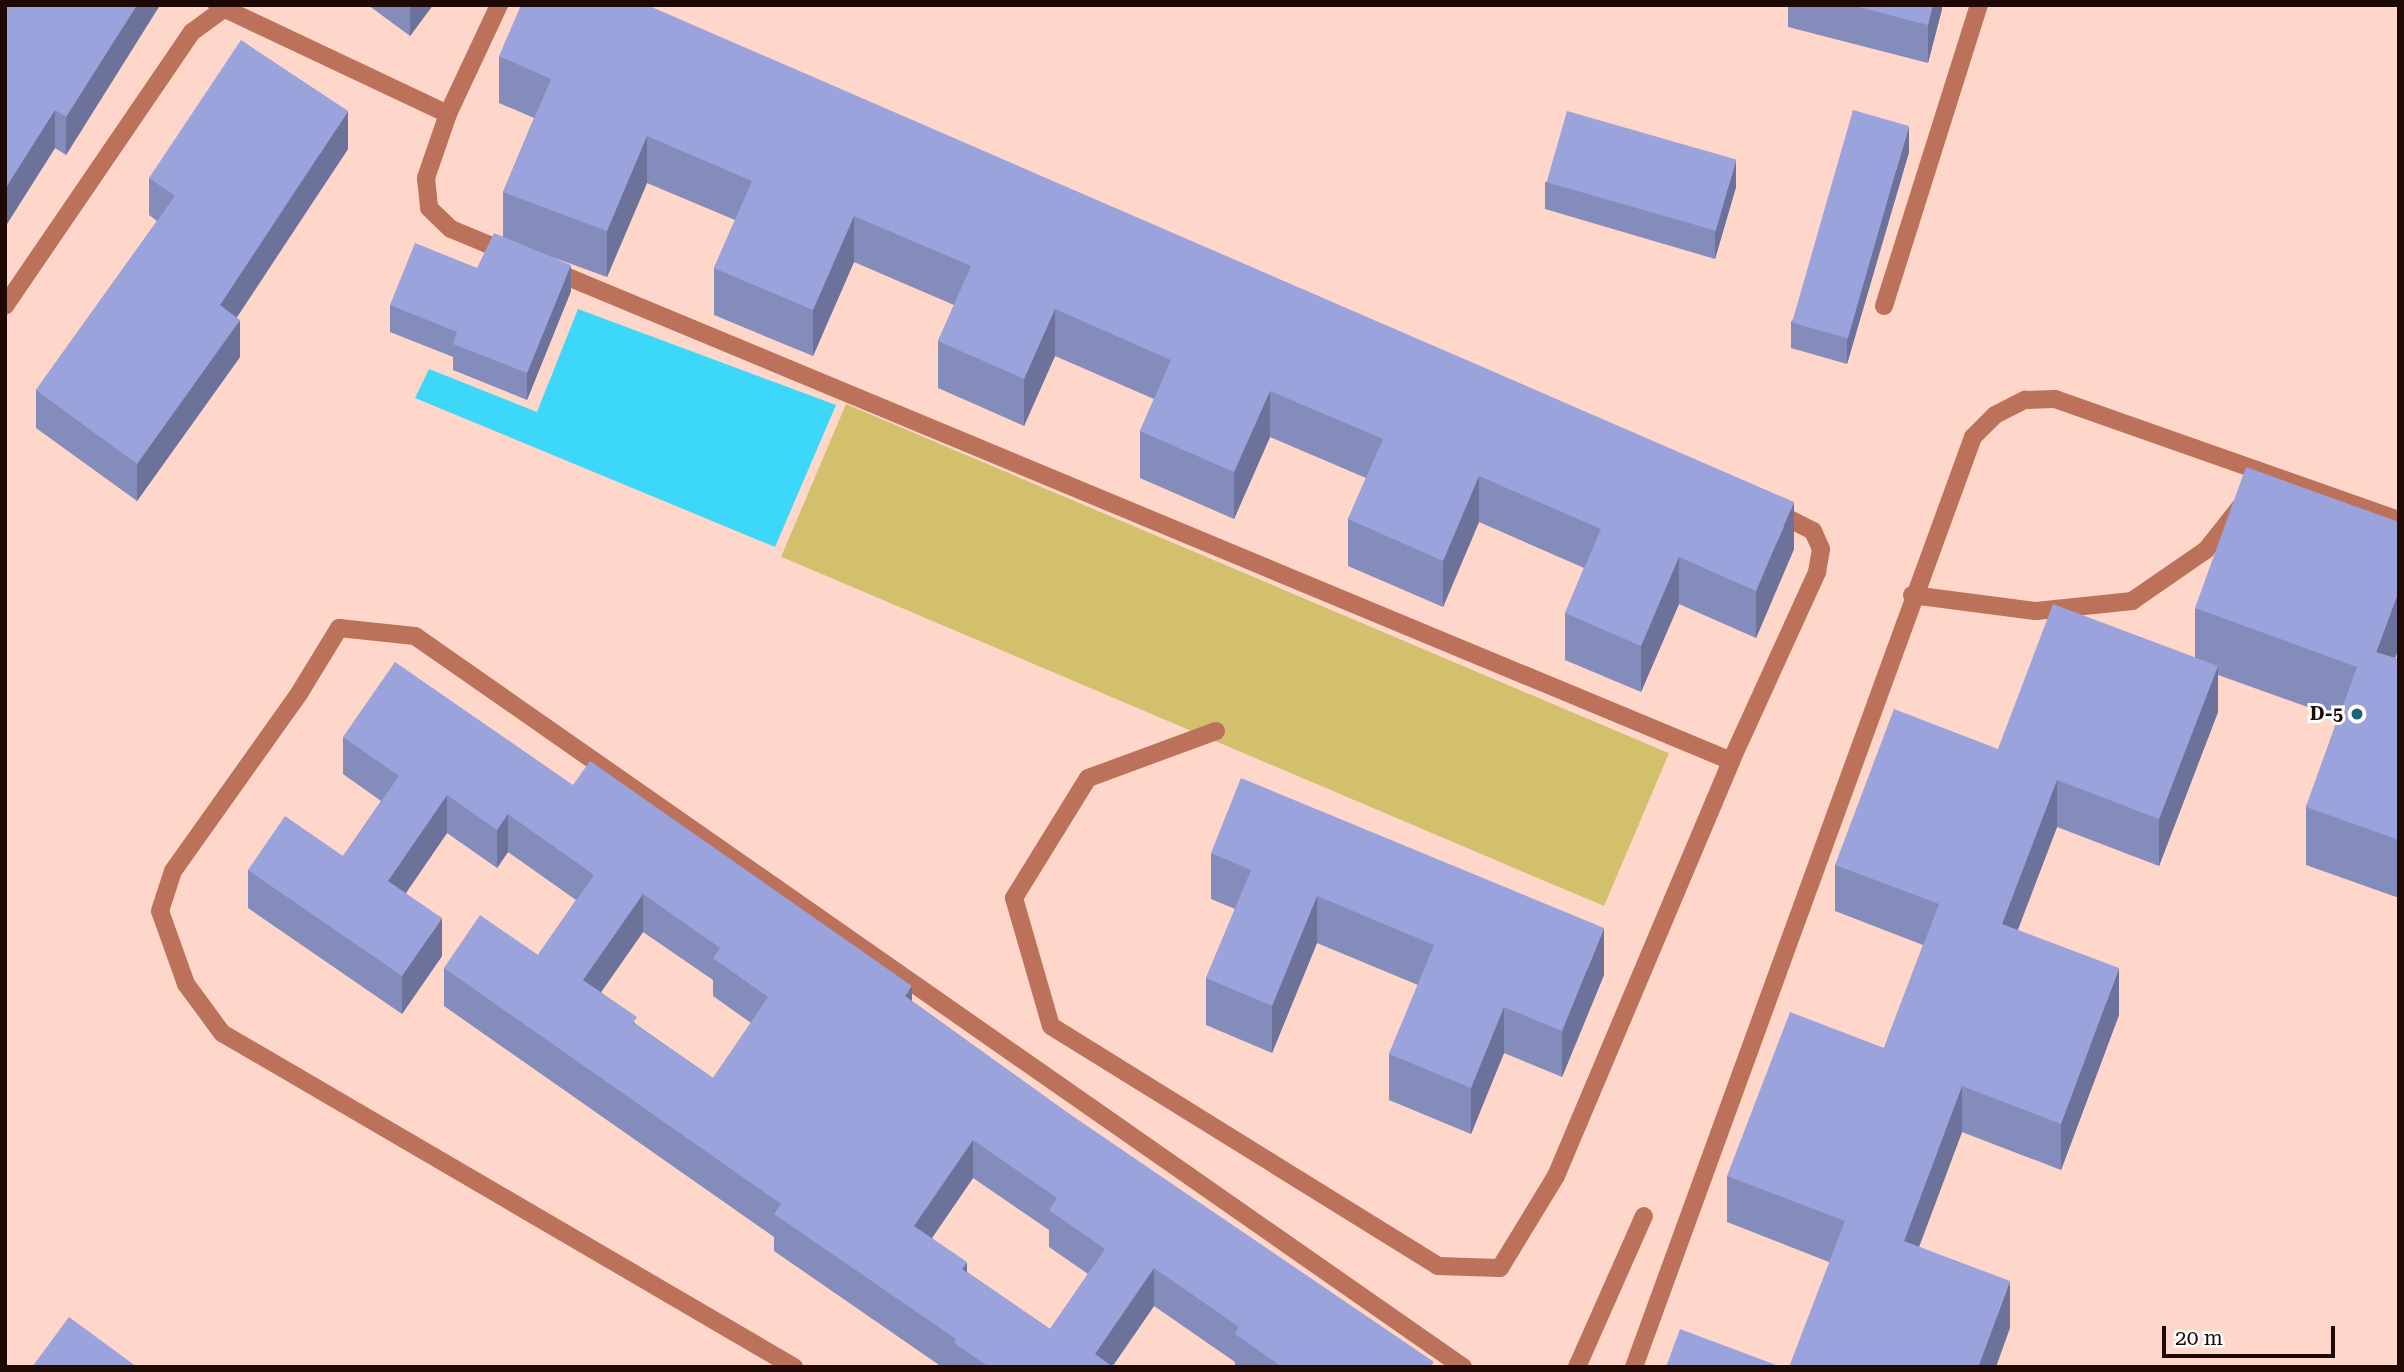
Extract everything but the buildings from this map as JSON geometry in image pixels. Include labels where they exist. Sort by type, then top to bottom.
[{"type":"street","points":[[499,5],[448,114],[426,178],[429,208],[451,229],[1731,761]]},
{"type":"street","points":[[1884,306],[1979,5]]},
{"type":"street","points":[[5,306],[192,32],[220,7],[448,114]]},
{"type":"street","points":[[1634,1367],[1912,596],[1973,437],[1995,415],[2025,400],[2055,399],[2258,485],[2399,520]]},
{"type":"street","points":[[1912,596],[2036,611],[2132,601],[2206,550],[2258,485]]},
{"type":"street","points":[[1216,731],[1088,778],[1014,898],[1051,1026],[1438,1266],[1500,1268],[1556,1176],[1731,761],[1817,572],[1821,549],[1813,531],[1756,503]]},
{"type":"street","points":[[794,1367],[222,1033],[186,984],[160,911],[173,872],[300,692],[338,628],[415,636],[1463,1367]]},
{"type":"street","points":[[1577,1367],[1644,1216]]},
{"type":"shaded area","points":[[846,404],[1669,753],[1604,906],[781,557]]},
{"type":"water","points":[[578,309],[836,405],[775,547],[415,398],[429,369],[537,412]]},
{"type":"place","name":"D-5","points":[[2357,714]]}]
